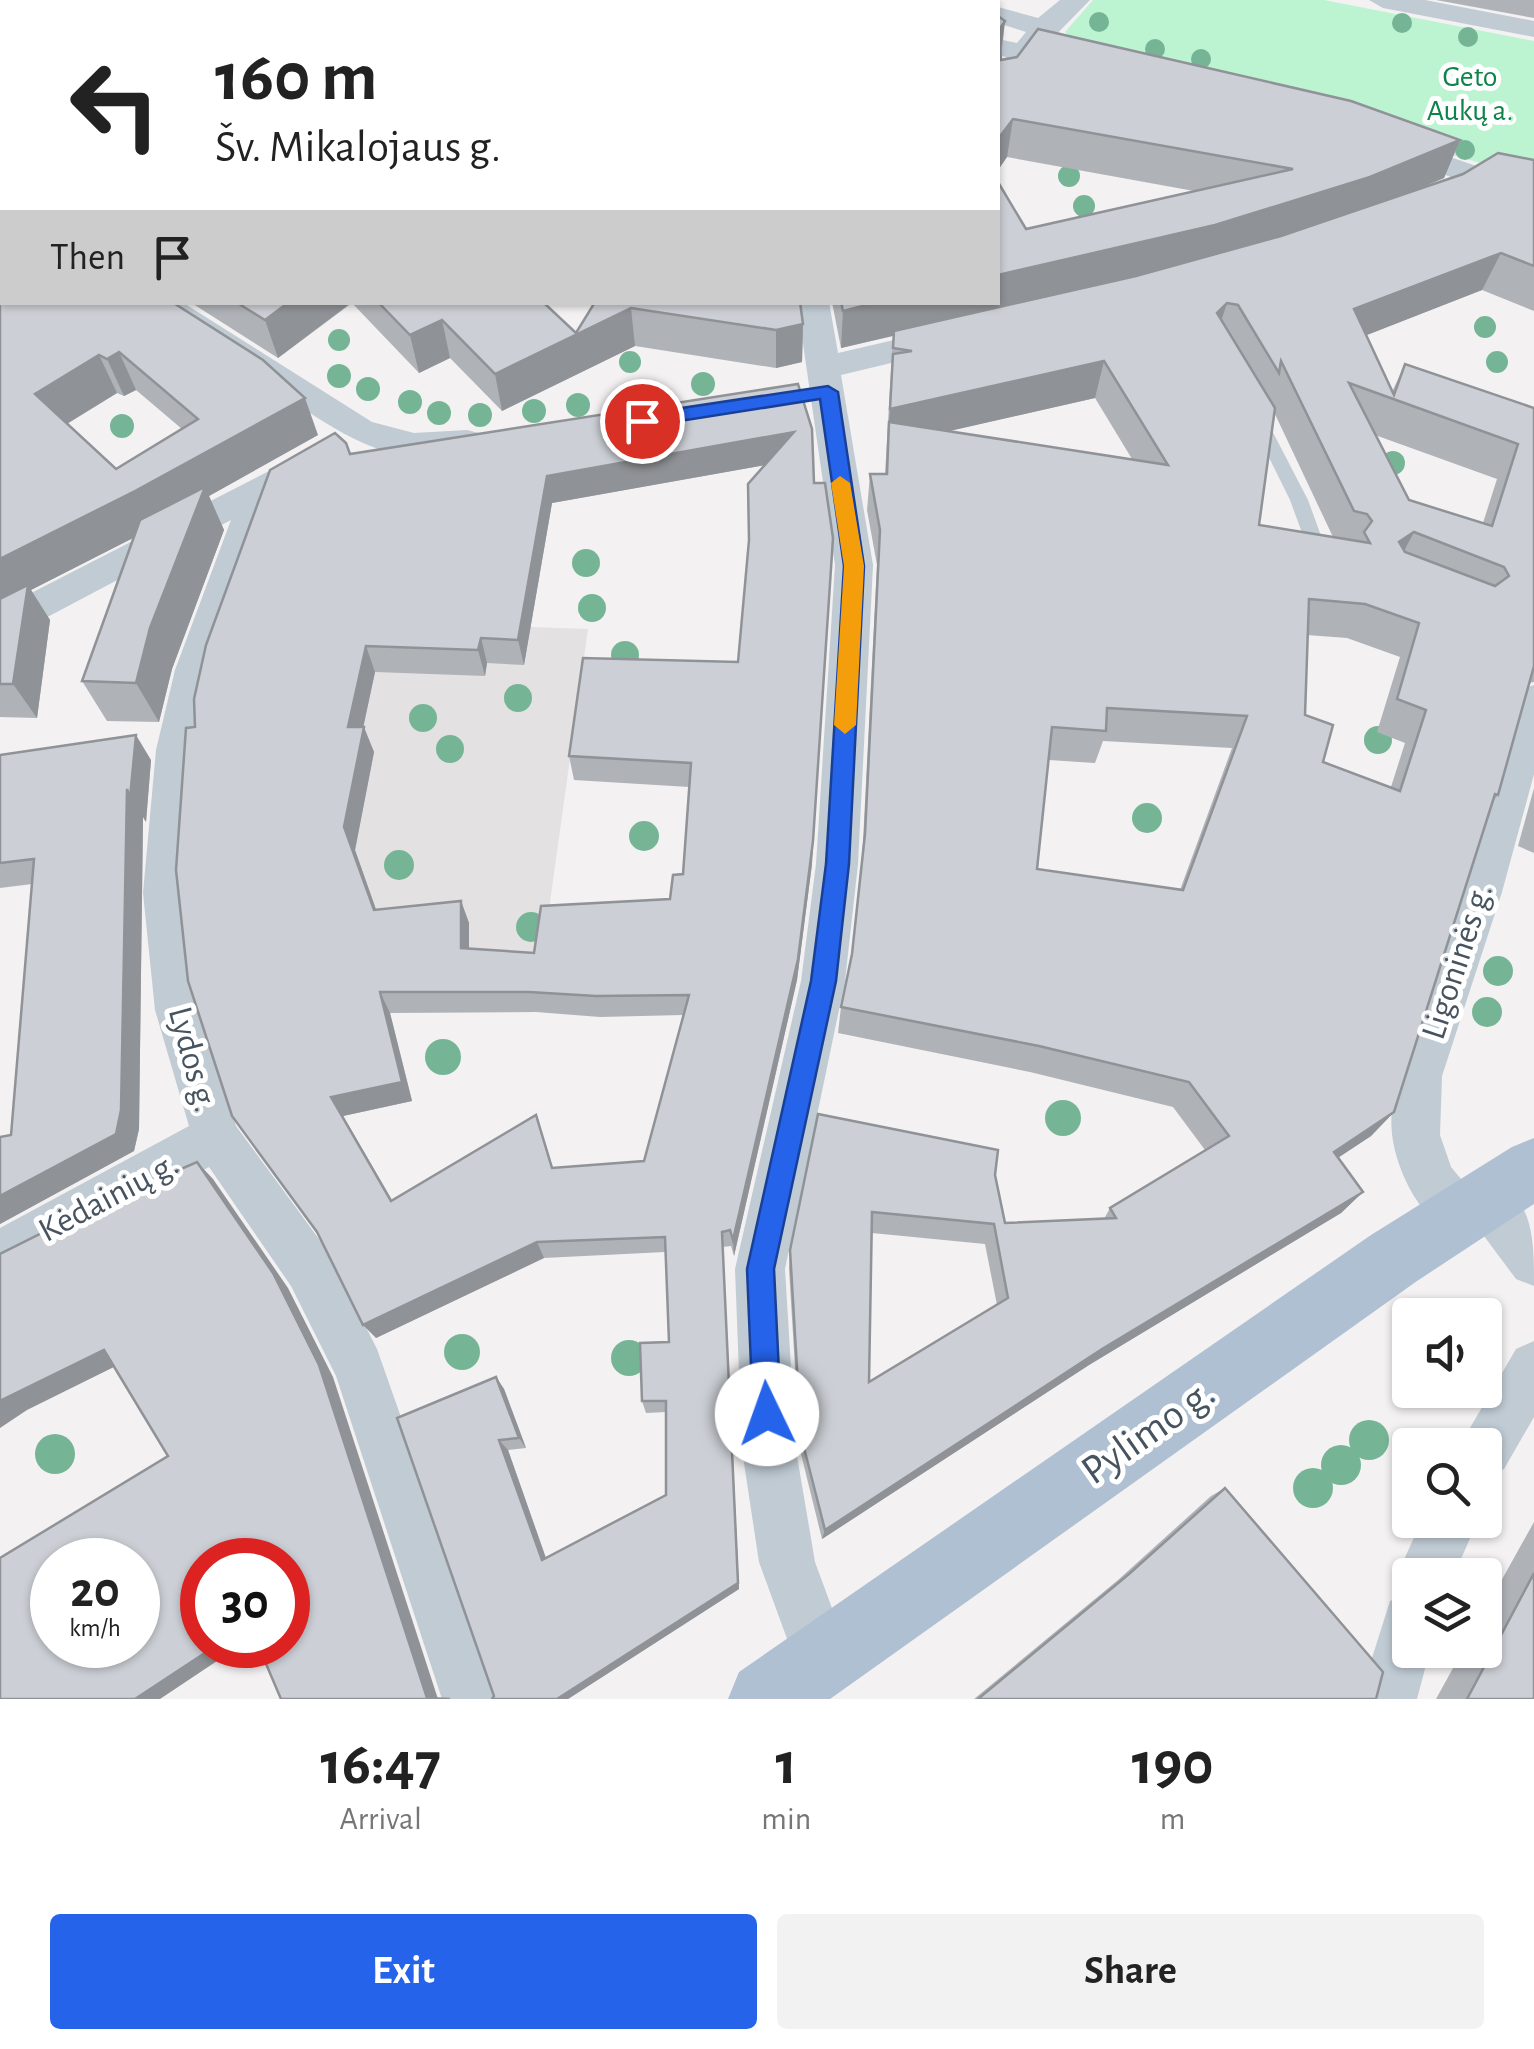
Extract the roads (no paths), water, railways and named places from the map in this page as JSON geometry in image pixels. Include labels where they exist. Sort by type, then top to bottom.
[{"type":"main road","name":"Pylimo g.","points":[[794,1678],[1493,1194]]},
{"type":"street","points":[[1000,81],[1010,50],[1076,0]]},
{"type":"street","points":[[1384,0],[1534,28]]},
{"type":"street","points":[[1000,16],[1043,28]]},
{"type":"street","points":[[1010,50],[1100,70]]},
{"type":"street","points":[[1366,136],[1473,175],[1534,189]]},
{"type":"street","points":[[1443,196],[1464,185],[1473,175]]},
{"type":"street","points":[[162,305],[361,432],[414,445],[507,439]]},
{"type":"street","points":[[794,1678],[787,1562],[769,1450],[760,1269],[824,981],[837,864],[854,566],[815,386],[813,305]]},
{"type":"street","points":[[815,386],[980,331]]},
{"type":"street","points":[[328,451],[361,432]]},
{"type":"street","name":"Lydos g.","points":[[0,628],[278,479],[195,670],[176,750],[167,826],[165,893],[178,1010],[216,1137],[308,1268],[359,1367],[471,1699]]},
{"type":"street","name":"Ligoninės g.","points":[[1534,701],[1480,892],[1419,1076],[1416,1135],[1432,1181],[1493,1194],[1534,1260]]},
{"type":"street","name":"Kėdainių g.","points":[[0,1254],[216,1137]]},
{"type":"street","points":[[1498,1428],[1534,1367]]},
{"type":"street","points":[[1388,1699],[1397,1668]]},
{"type":"lane","points":[[1246,398],[1274,445],[1318,552],[1314,571]]},
{"type":"lane","points":[[1318,552],[1343,558]]},
{"type":"park label","name":"Geto Aukų a.","points":[[1470,93]]}]
